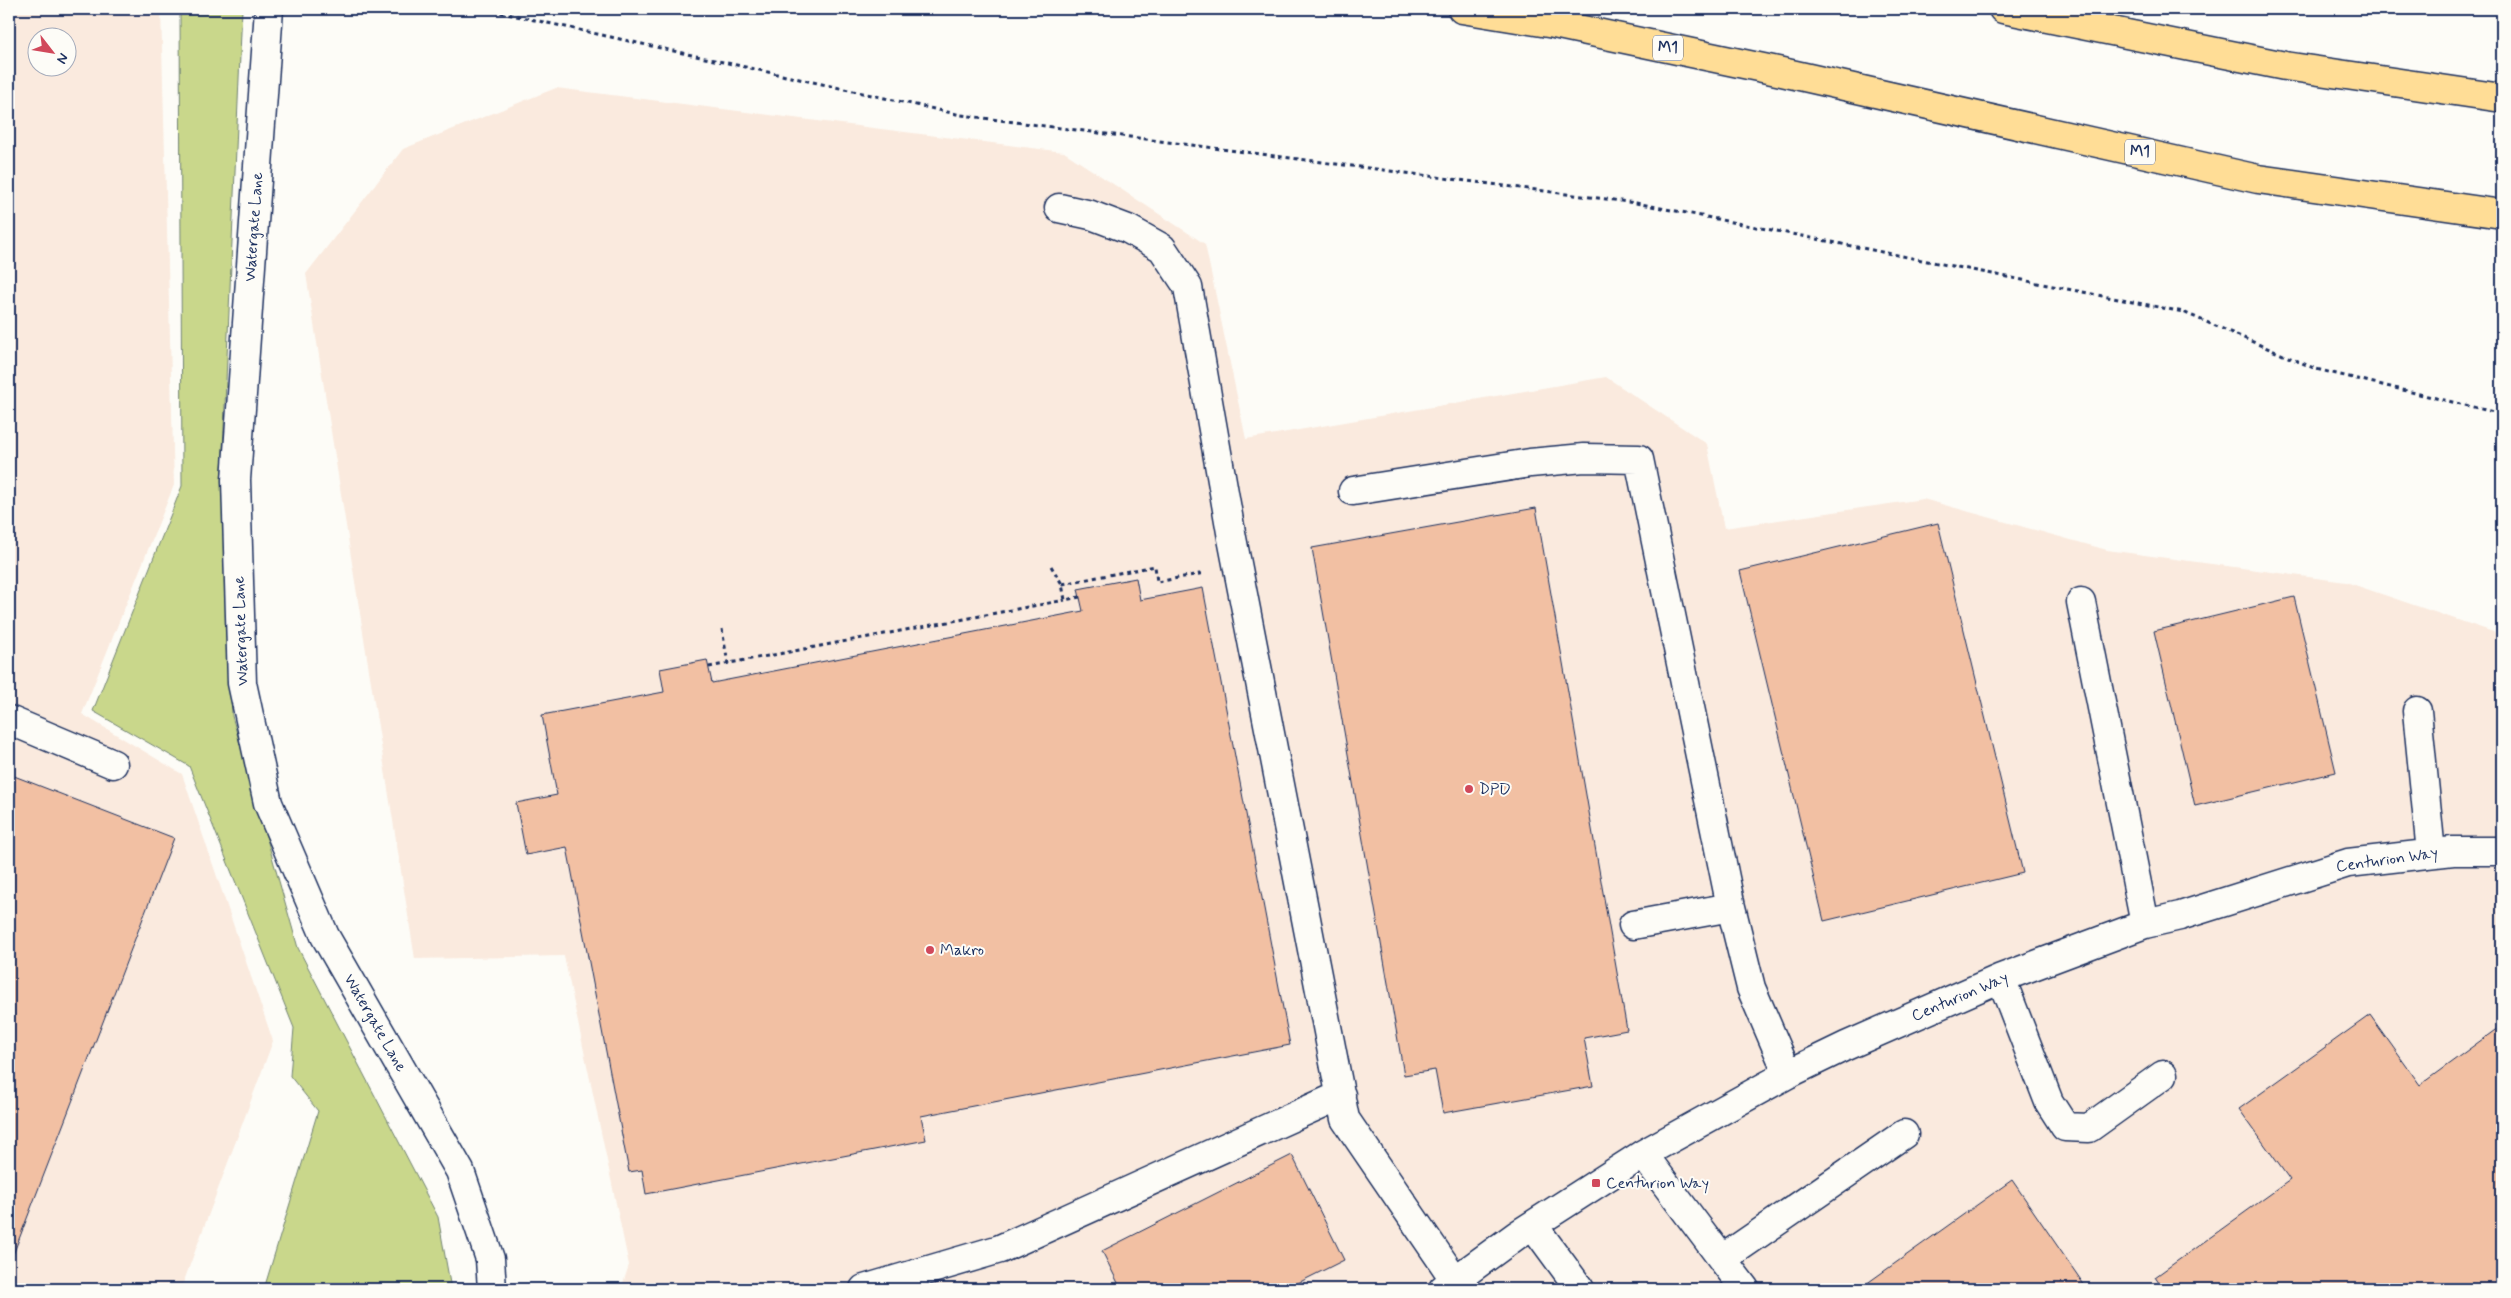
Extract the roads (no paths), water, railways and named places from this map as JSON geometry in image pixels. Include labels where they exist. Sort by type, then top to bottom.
[{"type":"highway","points":[[1462,9],[1554,24]]},
{"type":"highway","name":"M1","points":[[1497,9],[1554,24],[1792,74],[2258,179],[2502,214]]},
{"type":"highway","points":[[2003,9],[2286,66],[2502,98]]},
{"type":"street","name":"Watergate Lane","points":[[269,9],[236,480],[242,683],[268,803],[325,936],[460,1171],[490,1259],[492,1289]]},
{"type":"street","points":[[1059,208],[1091,215],[1128,229],[1162,248],[1188,287],[1237,567],[1345,1119],[1449,1285]]},
{"type":"street","points":[[1354,491],[1530,463],[1584,458],[1639,459],[1731,907],[1751,988],[1788,1074]]},
{"type":"street","points":[[2081,602],[2145,924]]},
{"type":"street","points":[[2417,711],[2431,853]]},
{"type":"street","points":[[9,720],[113,764]]},
{"type":"street","name":"Centurion Way","points":[[1449,1285],[1533,1225],[1643,1154],[1788,1074],[1846,1046],[2001,978],[2145,924],[2180,916],[2348,863],[2431,853],[2502,851]]},
{"type":"street","points":[[1633,925],[1731,907]]},
{"type":"street","points":[[2001,978],[2050,1102],[2065,1127],[2089,1128],[2164,1074]]},
{"type":"street","points":[[864,1289],[1000,1249],[1341,1095]]},
{"type":"street","points":[[1722,1259],[1904,1134]]},
{"type":"street","points":[[1643,1154],[1745,1289]]},
{"type":"street","points":[[1533,1225],[1580,1289]]},
{"type":"place","name":"DPD","points":[[1469,789]]},
{"type":"place","name":"Makro","points":[[930,950]]},
{"type":"place","name":"Centurion Way","points":[[1596,1183]]}]
